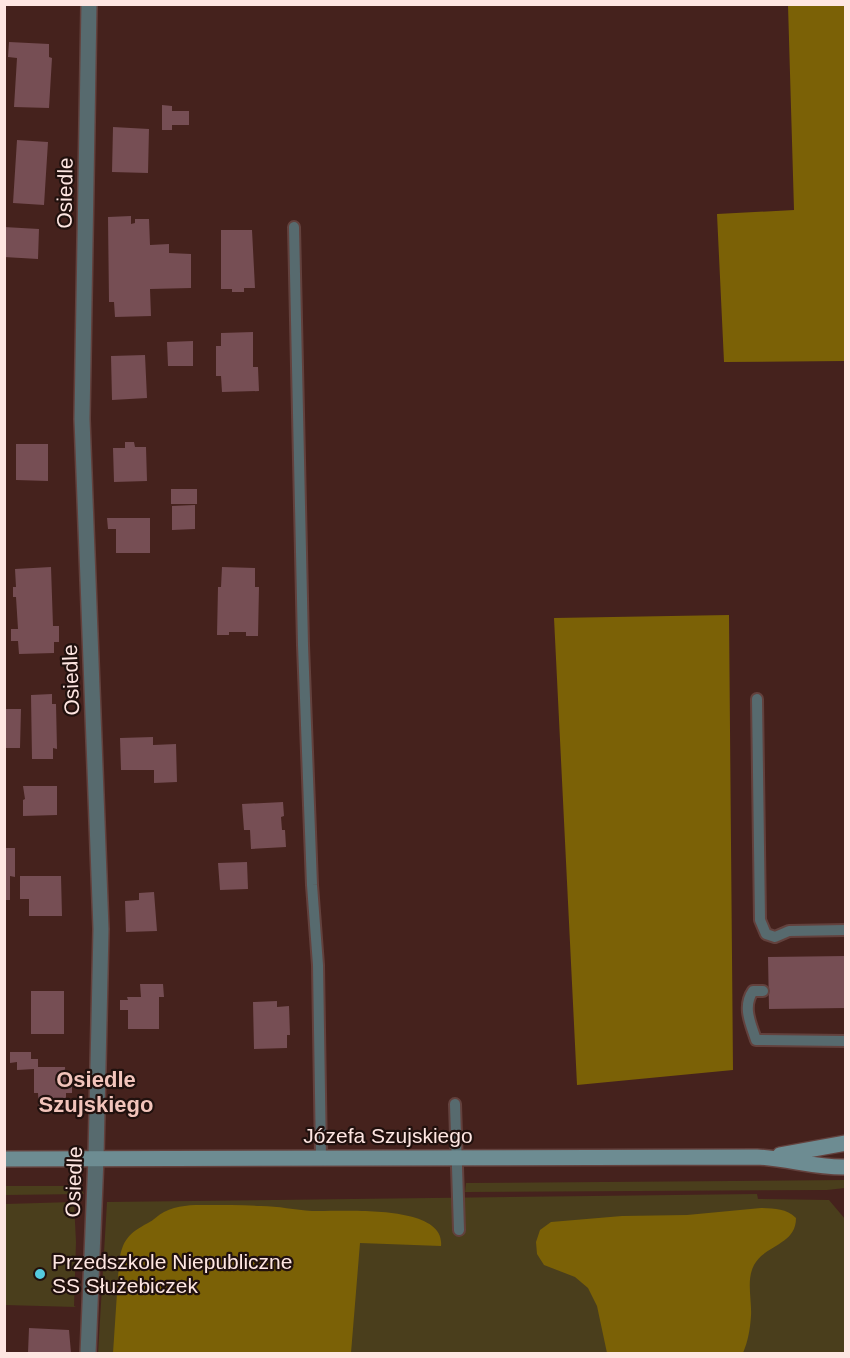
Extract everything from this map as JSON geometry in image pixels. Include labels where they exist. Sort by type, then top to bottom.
[{"type":"street","name":"Osiedle","points":[[88,1353],[96,1158],[100,930],[82,419],[89,4]]},
{"type":"street","name":"Józefa Szujskiego","points":[[771,1157],[846,1143]]},
{"type":"street","name":"Józefa Szujskiego","points":[[4,1159],[321,1156],[771,1157],[831,1167],[846,1167]]},
{"type":"lane","points":[[294,227],[303,645],[312,885],[318,965],[321,1156]]},
{"type":"lane","points":[[757,699],[760,920],[766,934],[776,938],[789,931],[846,930]]},
{"type":"lane","points":[[763,991],[753,992],[748,998],[747,1007],[756,1040],[846,1041]]},
{"type":"lane","points":[[455,1104],[459,1230]]},
{"type":"shaded area","points":[[788,5],[844,5],[845,361],[724,362],[717,214],[794,210]]},
{"type":"shaded area","points":[[729,615],[733,1070],[577,1085],[554,618]]},
{"type":"shaded area","points":[[846,1180],[845,1188],[827,1190],[465,1192],[466,1183]]},
{"type":"shaded area","points":[[5,1186],[80,1186],[84,1194],[5,1195]]},
{"type":"shaded area","points":[[757,1194],[758,1199],[829,1200],[845,1219],[845,1353],[98,1354],[107,1202]]},
{"type":"shaded area","points":[[74,1202],[76,1242],[74,1306],[76,1307],[5,1305],[5,1204]]},
{"type":"shaded area","points":[[185,1206],[267,1206],[312,1211],[366,1211],[410,1216],[427,1223],[438,1232],[441,1246],[360,1243],[351,1353],[113,1353],[119,1263],[127,1238],[169,1210]]},
{"type":"shaded area","points":[[761,1208],[776,1209],[792,1215],[796,1218],[795,1227],[786,1239],[759,1258],[754,1265],[750,1284],[751,1321],[743,1353],[607,1353],[597,1306],[588,1288],[575,1277],[544,1265],[537,1254],[536,1242],[540,1230],[551,1222],[622,1216],[687,1215]]},
{"type":"building","points":[[9,42],[49,44],[49,57],[52,58],[49,108],[14,107],[17,58],[8,57]]},
{"type":"building","points":[[162,105],[172,106],[172,111],[189,111],[189,125],[172,125],[172,130],[162,130]]},
{"type":"building","points":[[113,127],[149,129],[148,173],[112,172]]},
{"type":"building","points":[[17,140],[48,142],[44,205],[13,203]]},
{"type":"building","points":[[131,216],[131,224],[135,223],[135,219],[149,219],[150,245],[169,244],[169,253],[191,254],[191,288],[150,289],[151,316],[115,317],[114,302],[109,302],[108,217]]},
{"type":"building","points":[[4,227],[39,229],[38,259],[4,257]]},
{"type":"building","points":[[221,230],[252,230],[255,288],[244,288],[244,292],[221,289]]},
{"type":"building","points":[[253,332],[253,367],[258,367],[259,391],[222,392],[221,376],[216,376],[216,346],[221,346],[221,333]]},
{"type":"building","points":[[193,341],[193,366],[168,366],[167,342]]},
{"type":"building","points":[[145,355],[147,398],[112,400],[111,356]]},
{"type":"building","points":[[125,442],[134,442],[135,447],[146,447],[147,481],[114,482],[113,448],[125,448]]},
{"type":"building","points":[[16,444],[48,444],[48,481],[16,480]]},
{"type":"building","points":[[171,489],[197,489],[197,504],[171,504]]},
{"type":"building","points":[[195,505],[195,529],[172,530],[172,506]]},
{"type":"building","points":[[107,518],[150,518],[150,553],[116,553],[116,529],[108,529]]},
{"type":"building","points":[[51,567],[53,626],[59,626],[59,642],[54,642],[54,653],[19,654],[18,641],[11,641],[11,629],[18,629],[16,597],[13,597],[13,587],[16,587],[15,569]]},
{"type":"building","points":[[222,567],[255,568],[255,587],[259,587],[258,636],[246,636],[246,632],[217,635],[218,587],[221,587]]},
{"type":"building","points":[[52,694],[52,704],[56,704],[57,749],[53,748],[53,759],[32,759],[31,695]]},
{"type":"building","points":[[4,709],[21,709],[20,748],[4,748]]},
{"type":"building","points":[[153,737],[153,745],[176,744],[177,782],[154,783],[154,770],[121,770],[120,738]]},
{"type":"building","points":[[23,786],[57,786],[57,815],[23,816],[23,800],[25,799]]},
{"type":"building","points":[[283,802],[284,816],[281,817],[282,830],[285,830],[286,847],[251,849],[250,830],[244,830],[242,804]]},
{"type":"building","points":[[4,848],[15,848],[15,877],[10,876],[10,900],[4,900]]},
{"type":"building","points":[[247,862],[248,889],[220,890],[218,863]]},
{"type":"building","points":[[20,876],[61,876],[62,916],[29,916],[29,899],[20,899]]},
{"type":"building","points":[[154,892],[157,931],[126,932],[125,901],[139,900],[139,893]]},
{"type":"building","points":[[846,956],[846,1008],[769,1009],[768,957]]},
{"type":"building","points":[[140,984],[163,984],[164,997],[159,997],[159,1029],[128,1029],[128,1010],[120,1010],[120,1000],[128,1000],[127,997],[141,997]]},
{"type":"building","points":[[31,991],[64,991],[64,1034],[31,1034]]},
{"type":"building","points":[[277,1001],[277,1007],[289,1006],[290,1035],[287,1035],[287,1048],[254,1049],[253,1002]]},
{"type":"building","points":[[10,1052],[31,1052],[31,1059],[38,1059],[38,1067],[65,1067],[66,1085],[72,1085],[72,1093],[66,1093],[66,1112],[39,1112],[38,1093],[34,1093],[34,1069],[17,1070],[17,1062],[10,1063]]},
{"type":"building","points":[[29,1328],[69,1330],[71,1353],[28,1353]]},
{"type":"place","name":"Przedszkole Niepubliczne SS Służebiczek","points":[[40,1274]]},
{"type":"district","name":"Osiedle Szujskiego","points":[[96,1092]]}]
